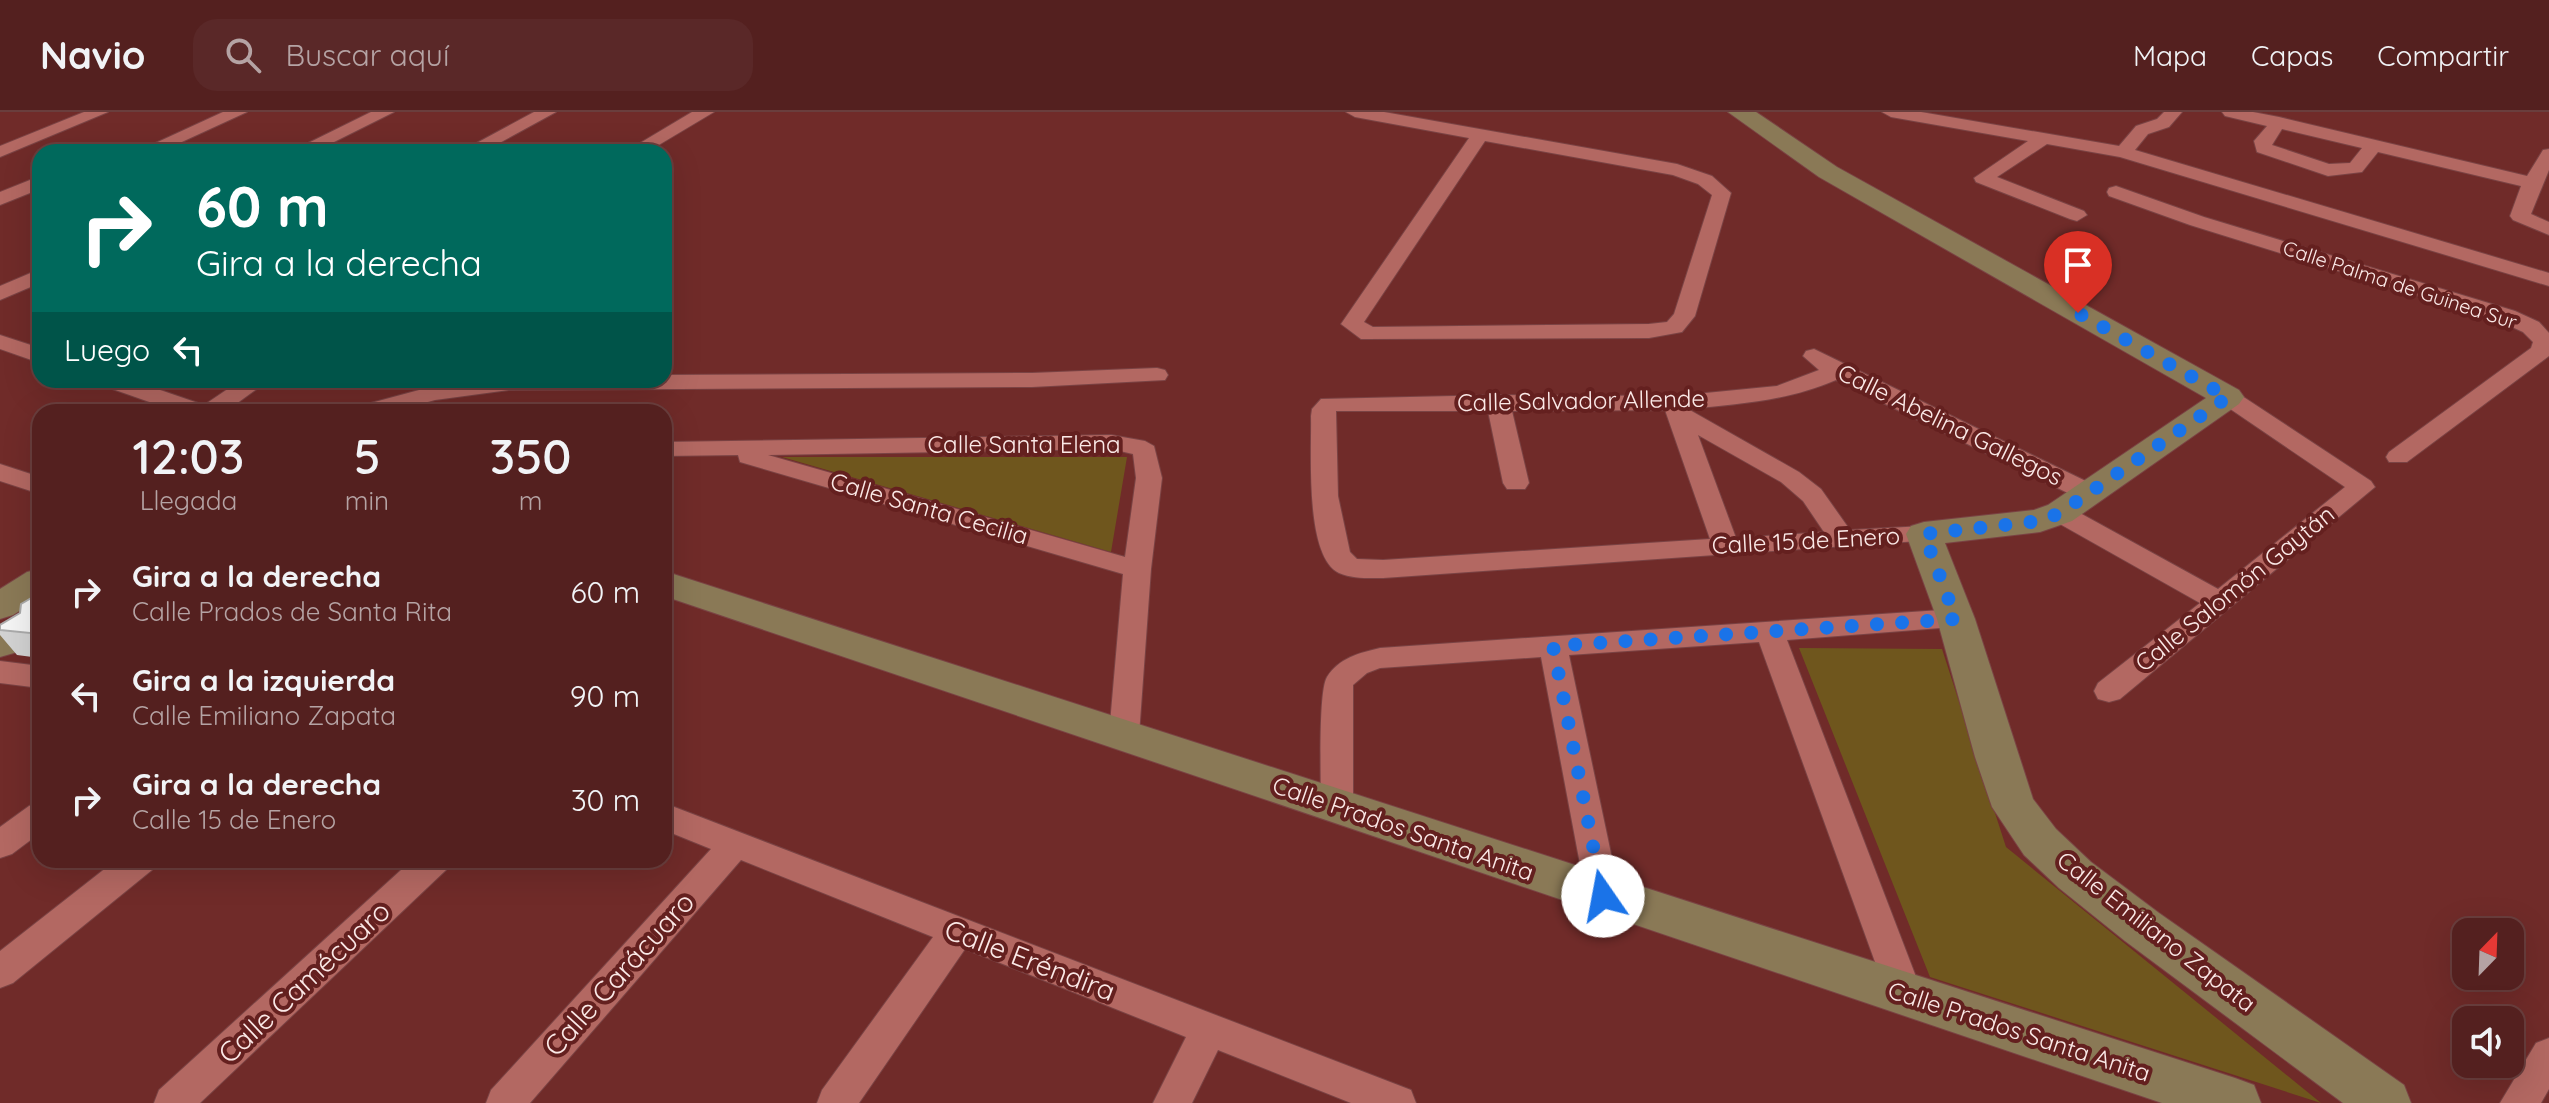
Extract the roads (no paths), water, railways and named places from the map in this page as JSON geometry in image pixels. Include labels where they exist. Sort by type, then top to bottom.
[{"type":"street","points":[[0,152],[99,112]]},
{"type":"street","points":[[164,144],[238,112]]},
{"type":"street","points":[[316,144],[385,112]]},
{"type":"street","points":[[485,144],[547,112]]},
{"type":"street","points":[[648,144],[705,112]]},
{"type":"street","points":[[1355,112],[1677,170],[1705,180],[1722,193],[1684,316],[1674,327],[1649,331],[1369,334],[1352,324],[1479,136]]},
{"type":"street","points":[[1740,112],[1828,172],[2228,397]]},
{"type":"street","points":[[1891,112],[2123,152],[2549,280]]},
{"type":"street","points":[[2231,112],[2250,114],[2532,183]]},
{"type":"street","points":[[2123,152],[2142,130],[2168,118]]},
{"type":"street","points":[[2150,160],[2166,137],[2168,118]]},
{"type":"street","points":[[2279,122],[2263,141],[2263,148],[2328,170],[2355,168],[2374,145]]},
{"type":"street","points":[[2046,137],[1983,178],[2077,215]]},
{"type":"street","points":[[2547,155],[2520,216],[2549,229]]},
{"type":"street","points":[[13,172],[32,178]]},
{"type":"street","points":[[0,199],[32,185]]},
{"type":"street","name":"Calle Palma de Guinea Sur","points":[[2116,192],[2324,261],[2507,316],[2531,327],[2544,341],[2542,351],[2398,457]]},
{"type":"street","points":[[2296,252],[2324,213]]},
{"type":"street","points":[[2324,261],[2352,221]]},
{"type":"street","points":[[0,294],[32,279]]},
{"type":"street","points":[[0,342],[32,353]]},
{"type":"street","name":"Calle Abelina Gallegos","points":[[1814,356],[1836,371],[2087,492]]},
{"type":"street","name":"Calle Salvador Allende","points":[[1347,566],[1337,557],[1329,538],[1324,409],[1329,404],[1498,402],[1676,408],[1778,393],[1836,371]]},
{"type":"street","points":[[672,382],[1016,381],[1157,375]]},
{"type":"street","points":[[132,388],[178,404]]},
{"type":"street","points":[[221,404],[245,388]]},
{"type":"street","points":[[394,404],[434,393],[472,388]]},
{"type":"street","name":"Calle Salomón Gaytán","points":[[2109,691],[2362,487],[2228,397]]},
{"type":"street","name":"Calle 15 de Enero","points":[[1347,566],[1383,569],[1924,534],[2040,521],[2076,504],[2087,492],[2228,397]]},
{"type":"street","points":[[1498,402],[1516,483]]},
{"type":"street","points":[[1676,408],[1790,477],[1812,495],[1842,539]]},
{"type":"street","points":[[1676,408],[1725,545]]},
{"type":"street","name":"Calle Santa Elena","points":[[672,449],[1111,442],[1136,446],[1145,451],[1149,478],[1137,569],[1124,735]]},
{"type":"street","name":"Calle Santa Cecilia","points":[[721,449],[1137,569]]},
{"type":"street","points":[[0,472],[32,483]]},
{"type":"street","name":"Calle Abelina Gallegos","points":[[2060,513],[2218,601]]},
{"type":"street","name":"Calle Emiliano Zapata","points":[[1924,534],[1956,619],[1996,757],[2014,807],[2040,842],[2075,875],[2142,927],[2385,1103]]},
{"type":"street","points":[[0,606],[32,586]]},
{"type":"street","name":"Calle Prados Santa Anita","points":[[672,586],[2235,1103]]},
{"type":"street","points":[[1337,807],[1338,683],[1346,671],[1359,663],[1380,658],[1956,619]]},
{"type":"street","points":[[0,643],[32,623]]},
{"type":"street","points":[[1770,632],[1905,995]]},
{"type":"street","points":[[1553,646],[1603,896]]},
{"type":"street","points":[[0,672],[32,676]]},
{"type":"street","name":"Calle Eréndira","points":[[672,819],[1397,1103]]},
{"type":"street","points":[[0,845],[32,821]]},
{"type":"street","name":"Calle Carácuaro","points":[[505,1103],[734,846]]},
{"type":"street","points":[[0,972],[130,868]]},
{"type":"street","name":"Calle Camécuaro","points":[[173,1103],[425,868]]},
{"type":"street","points":[[836,1103],[957,932]]},
{"type":"street","points":[[1172,1103],[1210,1028]]},
{"type":"street","points":[[2519,1103],[2549,1055]]}]
